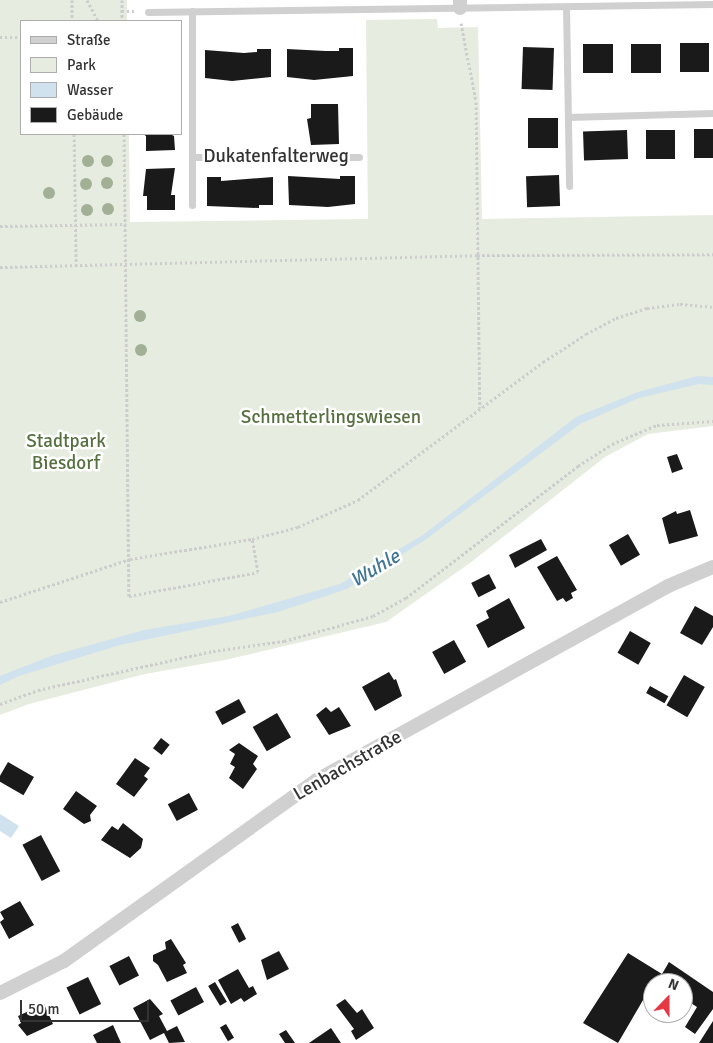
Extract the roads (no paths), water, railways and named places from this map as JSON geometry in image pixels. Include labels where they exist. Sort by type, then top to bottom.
[{"type":"street","name":"Lenbachstraße","points":[[0,993],[64,961],[317,780],[668,586],[713,567]]},
{"type":"lane","points":[[148,12],[460,4],[566,7],[713,4]]},
{"type":"lane","points":[[566,7],[569,186]]},
{"type":"lane","name":"Dukatenfalterweg","points":[[192,11],[192,205]]},
{"type":"lane","points":[[568,117],[713,113]]},
{"type":"lane","name":"Dukatenfalterweg","points":[[192,157],[359,157]]},
{"type":"water","name":"Wuhle","points":[[698,376],[713,377],[713,385],[699,384],[639,398],[580,424],[425,540],[347,589],[278,612],[120,645],[19,676],[0,685],[0,676],[51,656],[144,630],[229,616],[340,584],[423,535],[576,417],[638,392]]},
{"type":"water","points":[[0,814],[19,826],[11,838],[0,831]]},
{"type":"park label","name":"Schmetterlingswiesen","points":[[331,418]]},
{"type":"park label","name":"Stadtpark Biesdorf","points":[[66,453]]}]
